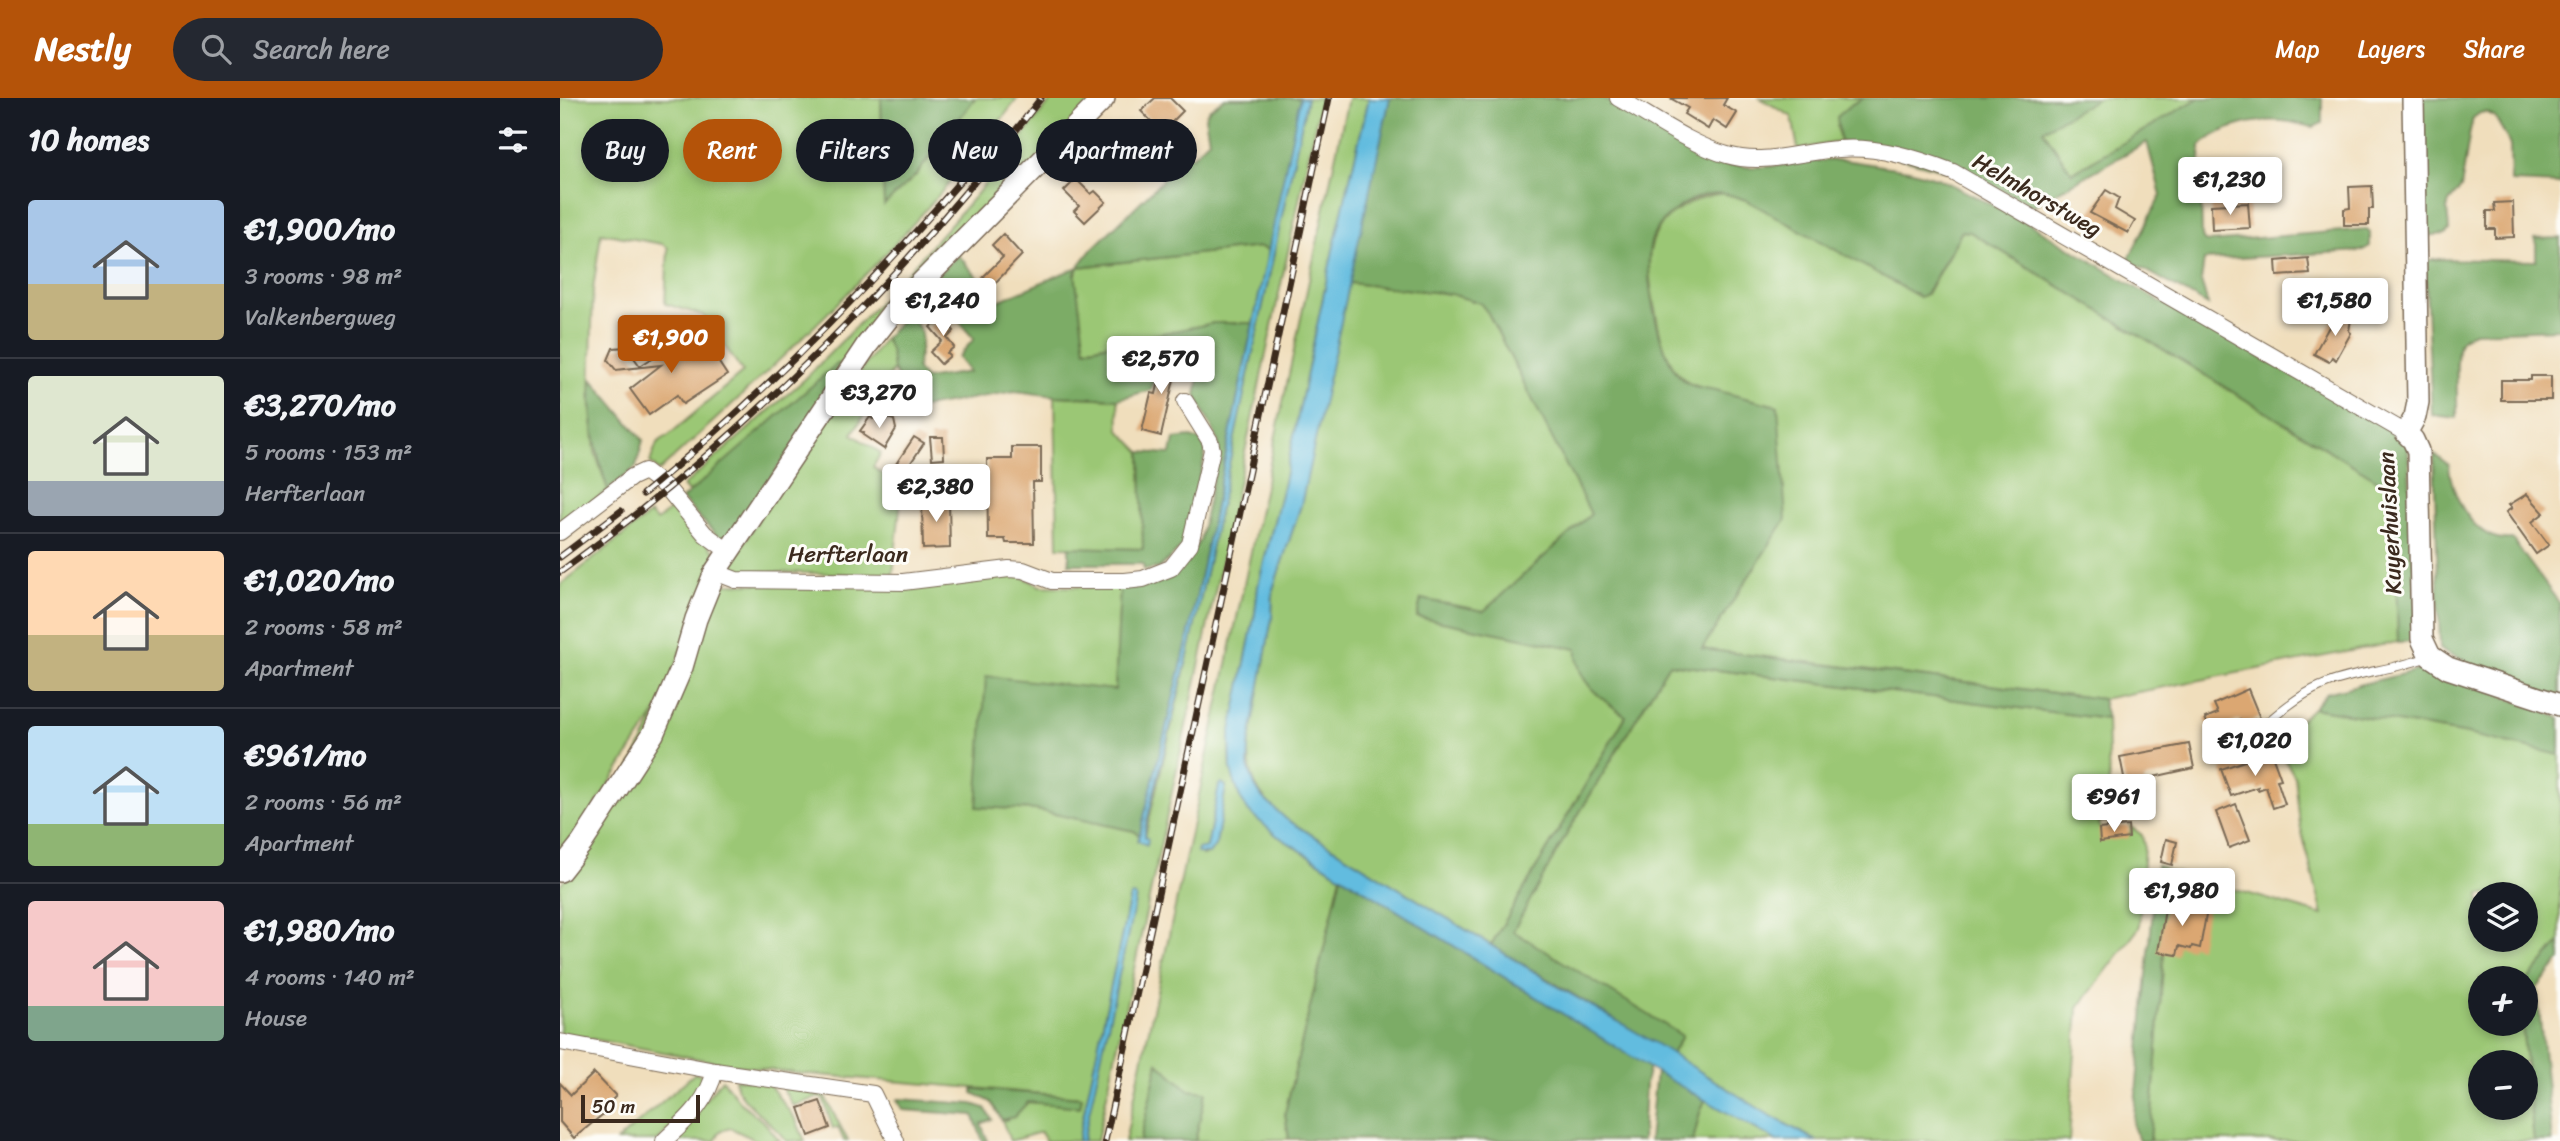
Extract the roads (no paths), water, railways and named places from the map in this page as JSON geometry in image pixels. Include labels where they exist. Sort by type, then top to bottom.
[{"type":"street","points":[[560,871],[582,843],[653,734],[682,667],[700,608],[715,572],[853,366],[893,312],[1104,98]]},
{"type":"street","name":"Helmhorstweg","points":[[1619,98],[1707,148],[1728,156],[1751,159],[1829,149],[1863,148],[1895,153],[1953,172],[2406,433]]},
{"type":"street","name":"Kuyerhuislaan","points":[[2413,98],[2418,402],[2415,417],[2406,433],[2418,451],[2421,627],[2422,639],[2430,656]]},
{"type":"street","name":"Herfterlaan","points":[[715,572],[736,580],[903,582],[1009,569],[1023,570],[1052,581],[1125,581],[1155,576],[1171,568],[1190,544],[1212,450],[1210,440],[1185,401]]},
{"type":"street","points":[[560,532],[632,477],[645,471],[667,488],[705,534],[728,551]]},
{"type":"street","points":[[2430,656],[2448,668],[2560,705]]},
{"type":"street","points":[[560,1042],[715,1071],[873,1094],[896,1141]]},
{"type":"street","points":[[664,1141],[702,1103],[715,1071]]},
{"type":"lane","points":[[2230,754],[2310,691],[2334,681],[2411,664],[2430,656]]},
{"type":"water","points":[[1300,98],[1307,98],[1191,643],[1145,829],[1147,845],[1138,841],[1187,642]]},
{"type":"water","points":[[1369,98],[1390,98],[1301,505],[1273,589],[1272,618],[1249,746],[1248,766],[1255,786],[1262,797],[1286,819],[1769,1115],[1817,1141],[1777,1141],[1656,1072],[1276,835],[1249,812],[1240,798],[1231,771],[1230,736],[1258,586],[1284,482],[1333,250]]},
{"type":"water","points":[[1222,783],[1226,786],[1216,844],[1209,854],[1197,853],[1198,849],[1207,847],[1219,785]]},
{"type":"water","points":[[1130,896],[1136,897],[1083,1141],[1078,1141]]},
{"type":"railway","points":[[560,572],[693,467],[818,353],[934,229],[1041,98]]},
{"type":"railway","points":[[1105,1141],[1329,98]]},
{"type":"railway","points":[[643,494],[739,411],[829,324],[960,182]]},
{"type":"railway","points":[[560,557],[621,511]]}]
